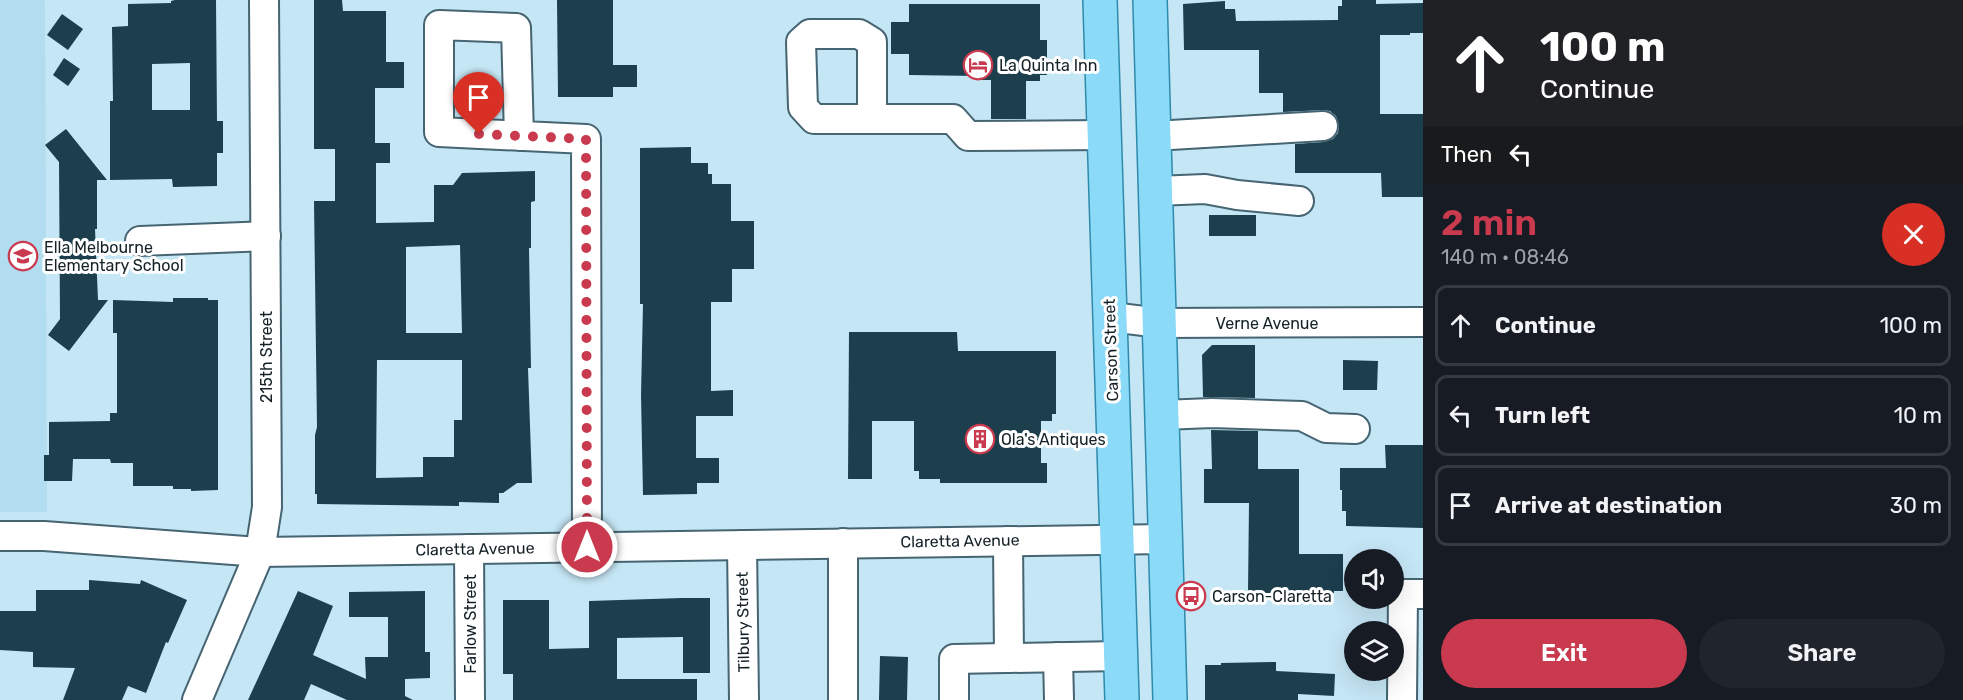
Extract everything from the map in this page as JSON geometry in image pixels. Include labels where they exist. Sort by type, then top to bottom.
[{"type":"main road","name":"Carson Street","points":[[1100,0],[1122,700]]},
{"type":"main road","points":[[1150,0],[1170,700]]},
{"type":"street","name":"215th Street","points":[[197,700],[260,552],[267,507],[264,0]]},
{"type":"street","points":[[519,136],[516,28],[439,25],[439,132],[519,136],[586,139],[587,547]]},
{"type":"street","points":[[872,118],[953,119],[968,136],[1104,135]]},
{"type":"street","points":[[1154,136],[1323,126]]},
{"type":"street","points":[[1156,190],[1205,189],[1237,195],[1299,201]]},
{"type":"street","points":[[140,241],[266,236]]},
{"type":"street","name":"Verne Avenue","points":[[1111,317],[1160,323],[1423,322]]},
{"type":"street","points":[[1162,415],[1212,413],[1302,416],[1326,428],[1355,429]]},
{"type":"street","name":"Claretta Avenue","points":[[0,536],[44,536],[260,552],[1166,539]]},
{"type":"street","points":[[1008,541],[1009,658]]},
{"type":"street","points":[[843,543],[843,700]]},
{"type":"street","name":"Tilbury Street","points":[[742,545],[744,700]]},
{"type":"street","name":"Farlow Street","points":[[469,549],[470,700]]},
{"type":"street","points":[[1402,700],[1403,594],[1423,594]]},
{"type":"street","points":[[954,700],[954,658],[1120,656]]},
{"type":"street","points":[[1059,657],[1059,700]]},
{"type":"shaded area","name":"Ella Melbourne Elementary School","points":[[0,0],[45,0],[47,512],[0,512]]},
{"type":"building","points":[[216,0],[217,121],[223,121],[223,153],[217,153],[217,186],[173,187],[172,179],[110,180],[110,101],[113,101],[112,27],[128,26],[128,4],[171,3],[171,1]],"holes":[[[190,63],[190,110],[152,110],[152,64]]]},
{"type":"building","points":[[314,0],[342,0],[343,11],[386,11],[386,62],[404,62],[404,88],[375,88],[375,143],[390,143],[390,163],[376,163],[376,223],[434,222],[434,185],[453,185],[462,173],[535,171],[535,201],[531,202],[531,248],[529,248],[531,368],[528,368],[532,483],[517,483],[503,493],[499,493],[499,503],[459,502],[459,506],[317,504],[317,494],[315,494],[317,427],[314,201],[335,201],[335,149],[314,149]],"holes":[[[460,245],[462,333],[406,333],[406,247]],[[377,360],[462,360],[462,420],[454,420],[454,457],[423,457],[423,477],[376,478]]]},
{"type":"building","points":[[557,0],[613,0],[613,65],[637,65],[637,87],[613,87],[613,97],[558,97]]},
{"type":"building","points":[[1342,0],[1376,0],[1376,4],[1423,3],[1423,33],[1380,35],[1380,114],[1423,114],[1423,197],[1382,197],[1381,173],[1295,173],[1295,144],[1324,142],[1333,139],[1338,133],[1339,126],[1336,116],[1330,111],[1323,110],[1283,112],[1283,93],[1259,93],[1259,50],[1184,50],[1183,4],[1225,1],[1225,9],[1235,9],[1236,21],[1338,20],[1338,6],[1342,6]]},
{"type":"building","name":"La Quinta Inn","points":[[909,4],[1040,4],[1040,40],[1047,40],[1047,75],[1040,75],[1040,81],[1026,81],[1026,119],[991,119],[991,80],[977,80],[977,76],[909,75],[909,54],[891,54],[891,22],[909,22]]},
{"type":"building","points":[[62,14],[83,29],[68,50],[47,35]]},
{"type":"building","points":[[64,58],[80,69],[68,86],[53,75]]},
{"type":"building","points":[[66,129],[107,180],[97,180],[97,229],[95,229],[98,300],[108,300],[69,351],[48,335],[60,319],[59,162],[45,145]]},
{"type":"building","points":[[691,147],[691,163],[708,163],[708,174],[712,174],[712,184],[731,184],[731,221],[754,221],[754,269],[732,269],[732,302],[711,302],[711,391],[733,390],[733,416],[696,416],[696,458],[719,458],[719,483],[697,483],[697,494],[643,495],[640,148]]},
{"type":"building","points":[[1209,215],[1256,215],[1256,236],[1209,236]]},
{"type":"building","points":[[173,298],[218,300],[218,490],[191,491],[191,489],[173,489],[173,486],[133,486],[133,463],[111,463],[110,459],[73,459],[72,481],[44,481],[44,455],[49,455],[49,422],[110,421],[110,413],[117,413],[117,333],[113,333],[113,300],[173,302]]},
{"type":"building","points":[[849,332],[957,332],[958,351],[1056,351],[1056,414],[1052,414],[1052,421],[1041,421],[1041,463],[1047,463],[1047,483],[940,483],[940,479],[919,479],[919,471],[914,471],[914,421],[872,421],[872,479],[848,479]]},
{"type":"building","points":[[1212,345],[1255,345],[1255,398],[1203,397],[1202,355]]},
{"type":"building","points":[[1343,360],[1378,361],[1377,390],[1343,390]]},
{"type":"building","points":[[1211,430],[1258,431],[1258,469],[1299,469],[1299,554],[1343,554],[1343,591],[1334,591],[1334,593],[1248,593],[1249,503],[1204,503],[1204,469],[1212,469]]},
{"type":"building","points":[[1385,445],[1423,445],[1423,528],[1346,526],[1346,511],[1342,511],[1340,468],[1386,468]]},
{"type":"building","points":[[89,580],[140,584],[141,580],[187,600],[168,643],[166,642],[146,693],[128,686],[122,700],[63,700],[75,668],[33,667],[33,652],[0,650],[0,611],[36,611],[36,590],[89,590]]},
{"type":"building","points":[[298,591],[333,606],[313,655],[366,679],[365,657],[388,657],[388,617],[349,617],[349,592],[425,591],[425,652],[430,652],[430,678],[405,679],[405,696],[413,700],[347,700],[311,684],[304,700],[248,700]]},
{"type":"building","points":[[710,598],[710,673],[683,673],[683,637],[617,638],[617,679],[697,679],[697,700],[513,700],[513,674],[503,674],[503,600],[549,600],[549,649],[589,648],[589,601]]},
{"type":"building","points":[[880,656],[908,657],[907,700],[879,700]]},
{"type":"building","points":[[1276,662],[1276,671],[1335,674],[1334,696],[1298,694],[1298,700],[1205,700],[1205,665]]},
{"type":"place","name":"La Quinta Inn","points":[[978,65]]},
{"type":"place","name":"Ella Melbourne Elementary School","points":[[23,256]]},
{"type":"place","name":"Ola's Antiques","points":[[980,439]]},
{"type":"place","name":"Carson-Claretta","points":[[1191,596]]},
{"type":"route","points":[[479,134],[586,139],[587,547]]}]
